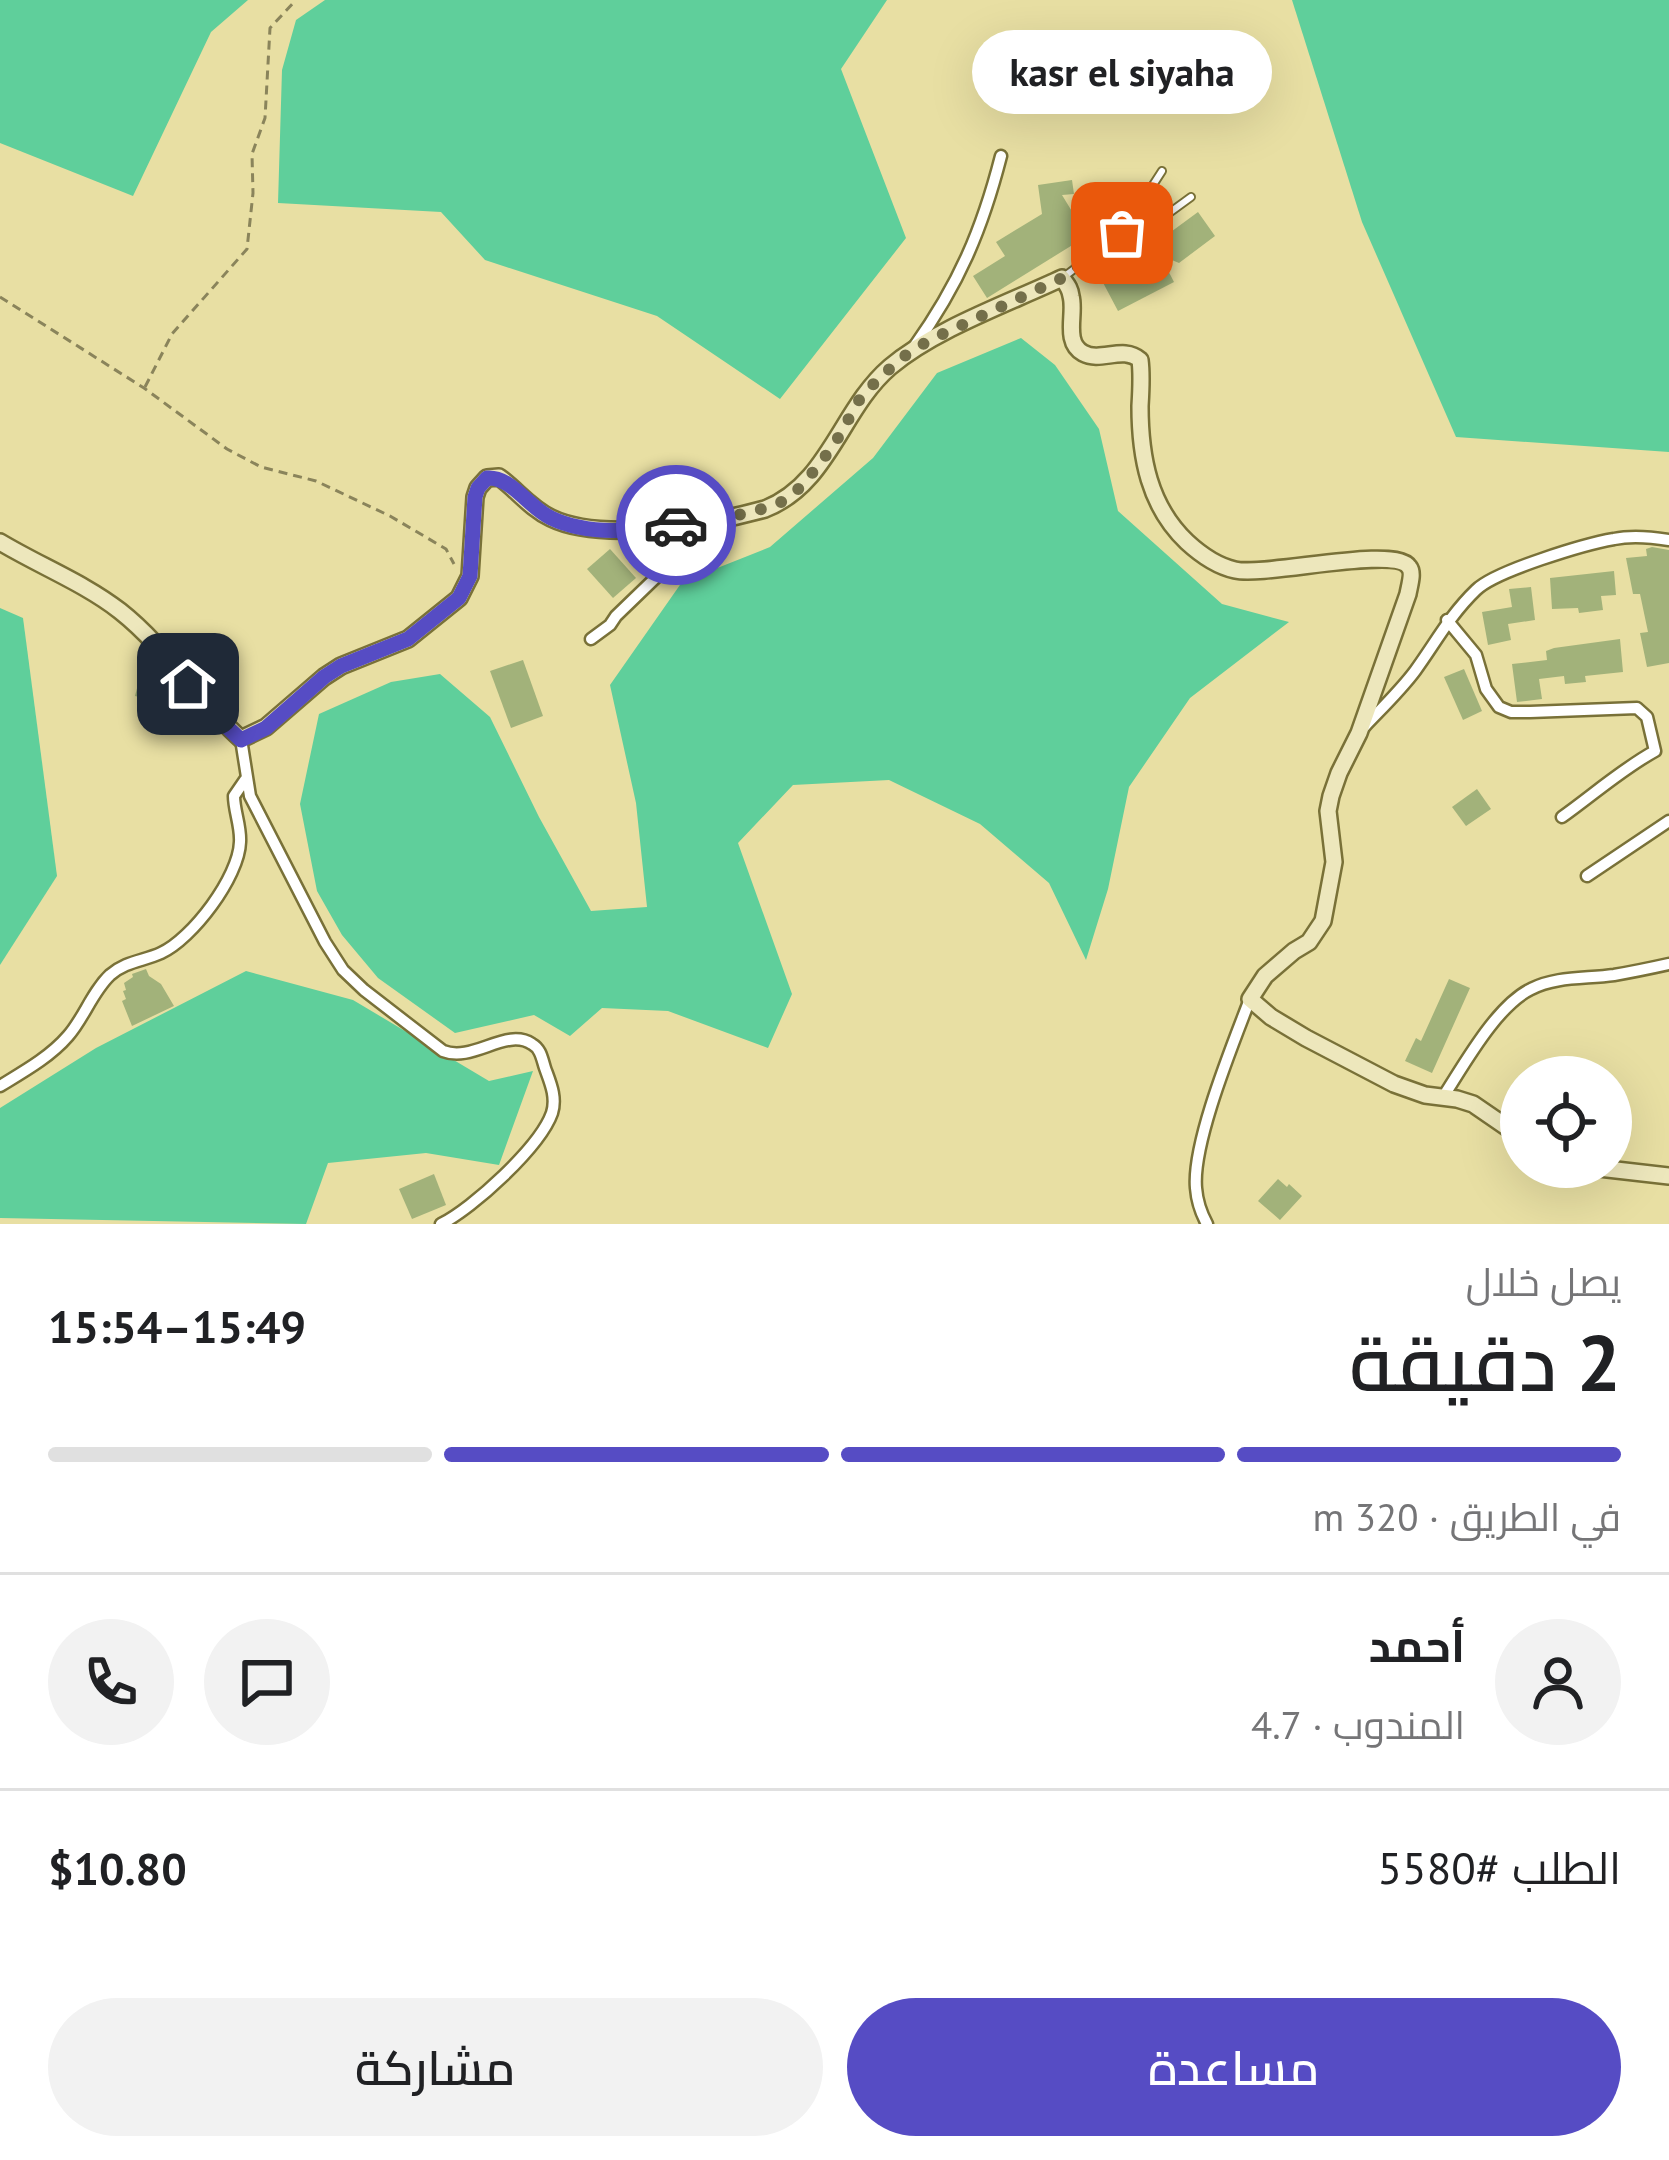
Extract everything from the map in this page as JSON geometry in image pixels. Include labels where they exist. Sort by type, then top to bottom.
[{"type":"street","points":[[912,350],[945,303],[974,244],[1001,155]]},
{"type":"street","points":[[241,740],[266,728],[341,666],[408,639],[447,610],[466,587],[475,497],[487,478],[499,478],[544,515],[570,525],[607,529],[689,524],[765,509],[792,495],[826,456],[862,395],[912,350],[1062,278],[1071,294],[1072,338],[1081,351],[1087,355],[1133,353],[1141,360],[1142,442],[1149,485],[1167,520],[1194,549],[1235,570],[1368,559],[1399,561],[1410,567],[1408,594],[1359,733],[1331,796],[1328,811],[1334,862],[1323,921],[1310,942],[1265,976],[1250,999],[1212,1106],[1196,1187],[1207,1224]]},
{"type":"street","points":[[591,639],[674,560],[689,524]]},
{"type":"street","points":[[1359,733],[1479,586],[1614,538],[1669,539]]},
{"type":"street","points":[[0,542],[121,612],[241,740],[250,796],[309,915],[343,970],[443,1051],[462,1055],[518,1039],[538,1048],[552,1086],[551,1114],[496,1183],[441,1224]]},
{"type":"street","points":[[1447,620],[1476,655],[1486,688],[1499,707],[1510,712],[1637,708],[1647,717],[1655,751]]},
{"type":"street","points":[[1562,817],[1637,761],[1669,748]]},
{"type":"street","points":[[0,1086],[71,1034],[108,976],[175,944],[207,910],[226,883],[238,853],[234,796],[245,780]]},
{"type":"street","points":[[1587,876],[1669,821]]},
{"type":"street","points":[[1442,1097],[1497,1020],[1530,989],[1669,964]]},
{"type":"street","points":[[1250,999],[1270,1017],[1376,1075],[1409,1091],[1473,1105],[1500,1123]]},
{"type":"street","points":[[1632,1172],[1669,1176]]},
{"type":"lane","points":[[1062,278],[1122,233],[1162,172]]},
{"type":"lane","points":[[1122,233],[1154,224],[1191,197]]},
{"type":"path","points":[[144,388],[172,334],[247,248],[252,154],[265,118],[270,28],[296,0]]},
{"type":"path","points":[[0,297],[261,467],[316,481],[422,533],[446,549],[466,587]]},
{"type":"green space","points":[[0,0],[248,0],[211,32],[133,196],[0,143]]},
{"type":"green space","points":[[325,0],[887,0],[841,69],[906,238],[780,399],[657,316],[485,260],[441,212],[278,203],[282,70],[296,20]]},
{"type":"green space","points":[[1292,0],[1669,0],[1669,452],[1456,437],[1362,222]]},
{"type":"green space","points":[[1021,338],[1055,365],[1099,429],[1118,511],[1222,604],[1289,622],[1190,698],[1129,787],[1108,889],[1086,960],[1049,883],[980,824],[889,780],[793,785],[738,843],[792,994],[768,1048],[668,1011],[602,1008],[570,1036],[534,1015],[455,1033],[378,978],[342,935],[317,891],[300,804],[319,714],[391,682],[440,674],[490,717],[591,911],[647,907],[636,803],[610,685],[682,582],[770,547],[873,458],[937,373]]},
{"type":"green space","points":[[0,608],[23,618],[57,876],[0,965]]},
{"type":"green space","points":[[246,971],[353,1000],[489,1081],[533,1071],[499,1165],[426,1153],[328,1163],[306,1224],[0,1218],[0,1108],[96,1048]]},
{"type":"building","points":[[1072,180],[1074,194],[1062,195],[1087,236],[987,298],[973,276],[1005,256],[996,242],[1042,214],[1038,185]]},
{"type":"building","points":[[1198,212],[1215,236],[1179,263],[1160,255],[1174,282],[1118,311],[1099,275],[1144,251],[1152,266],[1164,237]]},
{"type":"building","points":[[610,549],[636,578],[613,598],[587,569]]},
{"type":"building","points":[[1646,549],[1669,550],[1669,663],[1647,667],[1640,633],[1648,632],[1626,558],[1647,556]]},
{"type":"building","points":[[1614,571],[1616,595],[1601,596],[1603,610],[1552,609],[1550,578]]},
{"type":"building","points":[[1531,587],[1535,620],[1508,624],[1511,640],[1488,645],[1482,612],[1512,607],[1509,589]]},
{"type":"building","points":[[1620,639],[1623,672],[1585,676],[1586,682],[1565,684],[1564,676],[1539,679],[1542,699],[1517,702],[1512,664],[1547,660],[1546,651],[1554,648]]},
{"type":"building","points":[[523,660],[543,716],[511,728],[490,671]]},
{"type":"building","points":[[142,669],[164,672],[170,679],[164,703],[135,696]]},
{"type":"building","points":[[1464,669],[1482,711],[1463,720],[1444,677]]},
{"type":"building","points":[[1477,789],[1491,809],[1466,826],[1452,807]]},
{"type":"building","points":[[146,969],[174,1006],[132,1026],[122,1001],[126,999],[124,983]]},
{"type":"building","points":[[1449,979],[1470,988],[1432,1073],[1405,1061],[1416,1038],[1421,1041]]},
{"type":"building","points":[[434,1174],[446,1205],[412,1219],[399,1189]]},
{"type":"building","points":[[1278,1179],[1302,1196],[1280,1220],[1258,1201]]},
{"type":"way so far","points":[[676,525],[780,503],[819,466],[862,395],[900,359],[1062,278],[1122,233]]},
{"type":"place","name":"kasr el siyaha","points":[[1122,233]]},
{"type":"route","points":[[188,684],[241,740],[266,728],[341,666],[408,639],[447,610],[466,587],[475,497],[482,482],[493,476],[544,515],[570,525],[637,529],[676,525]]}]
